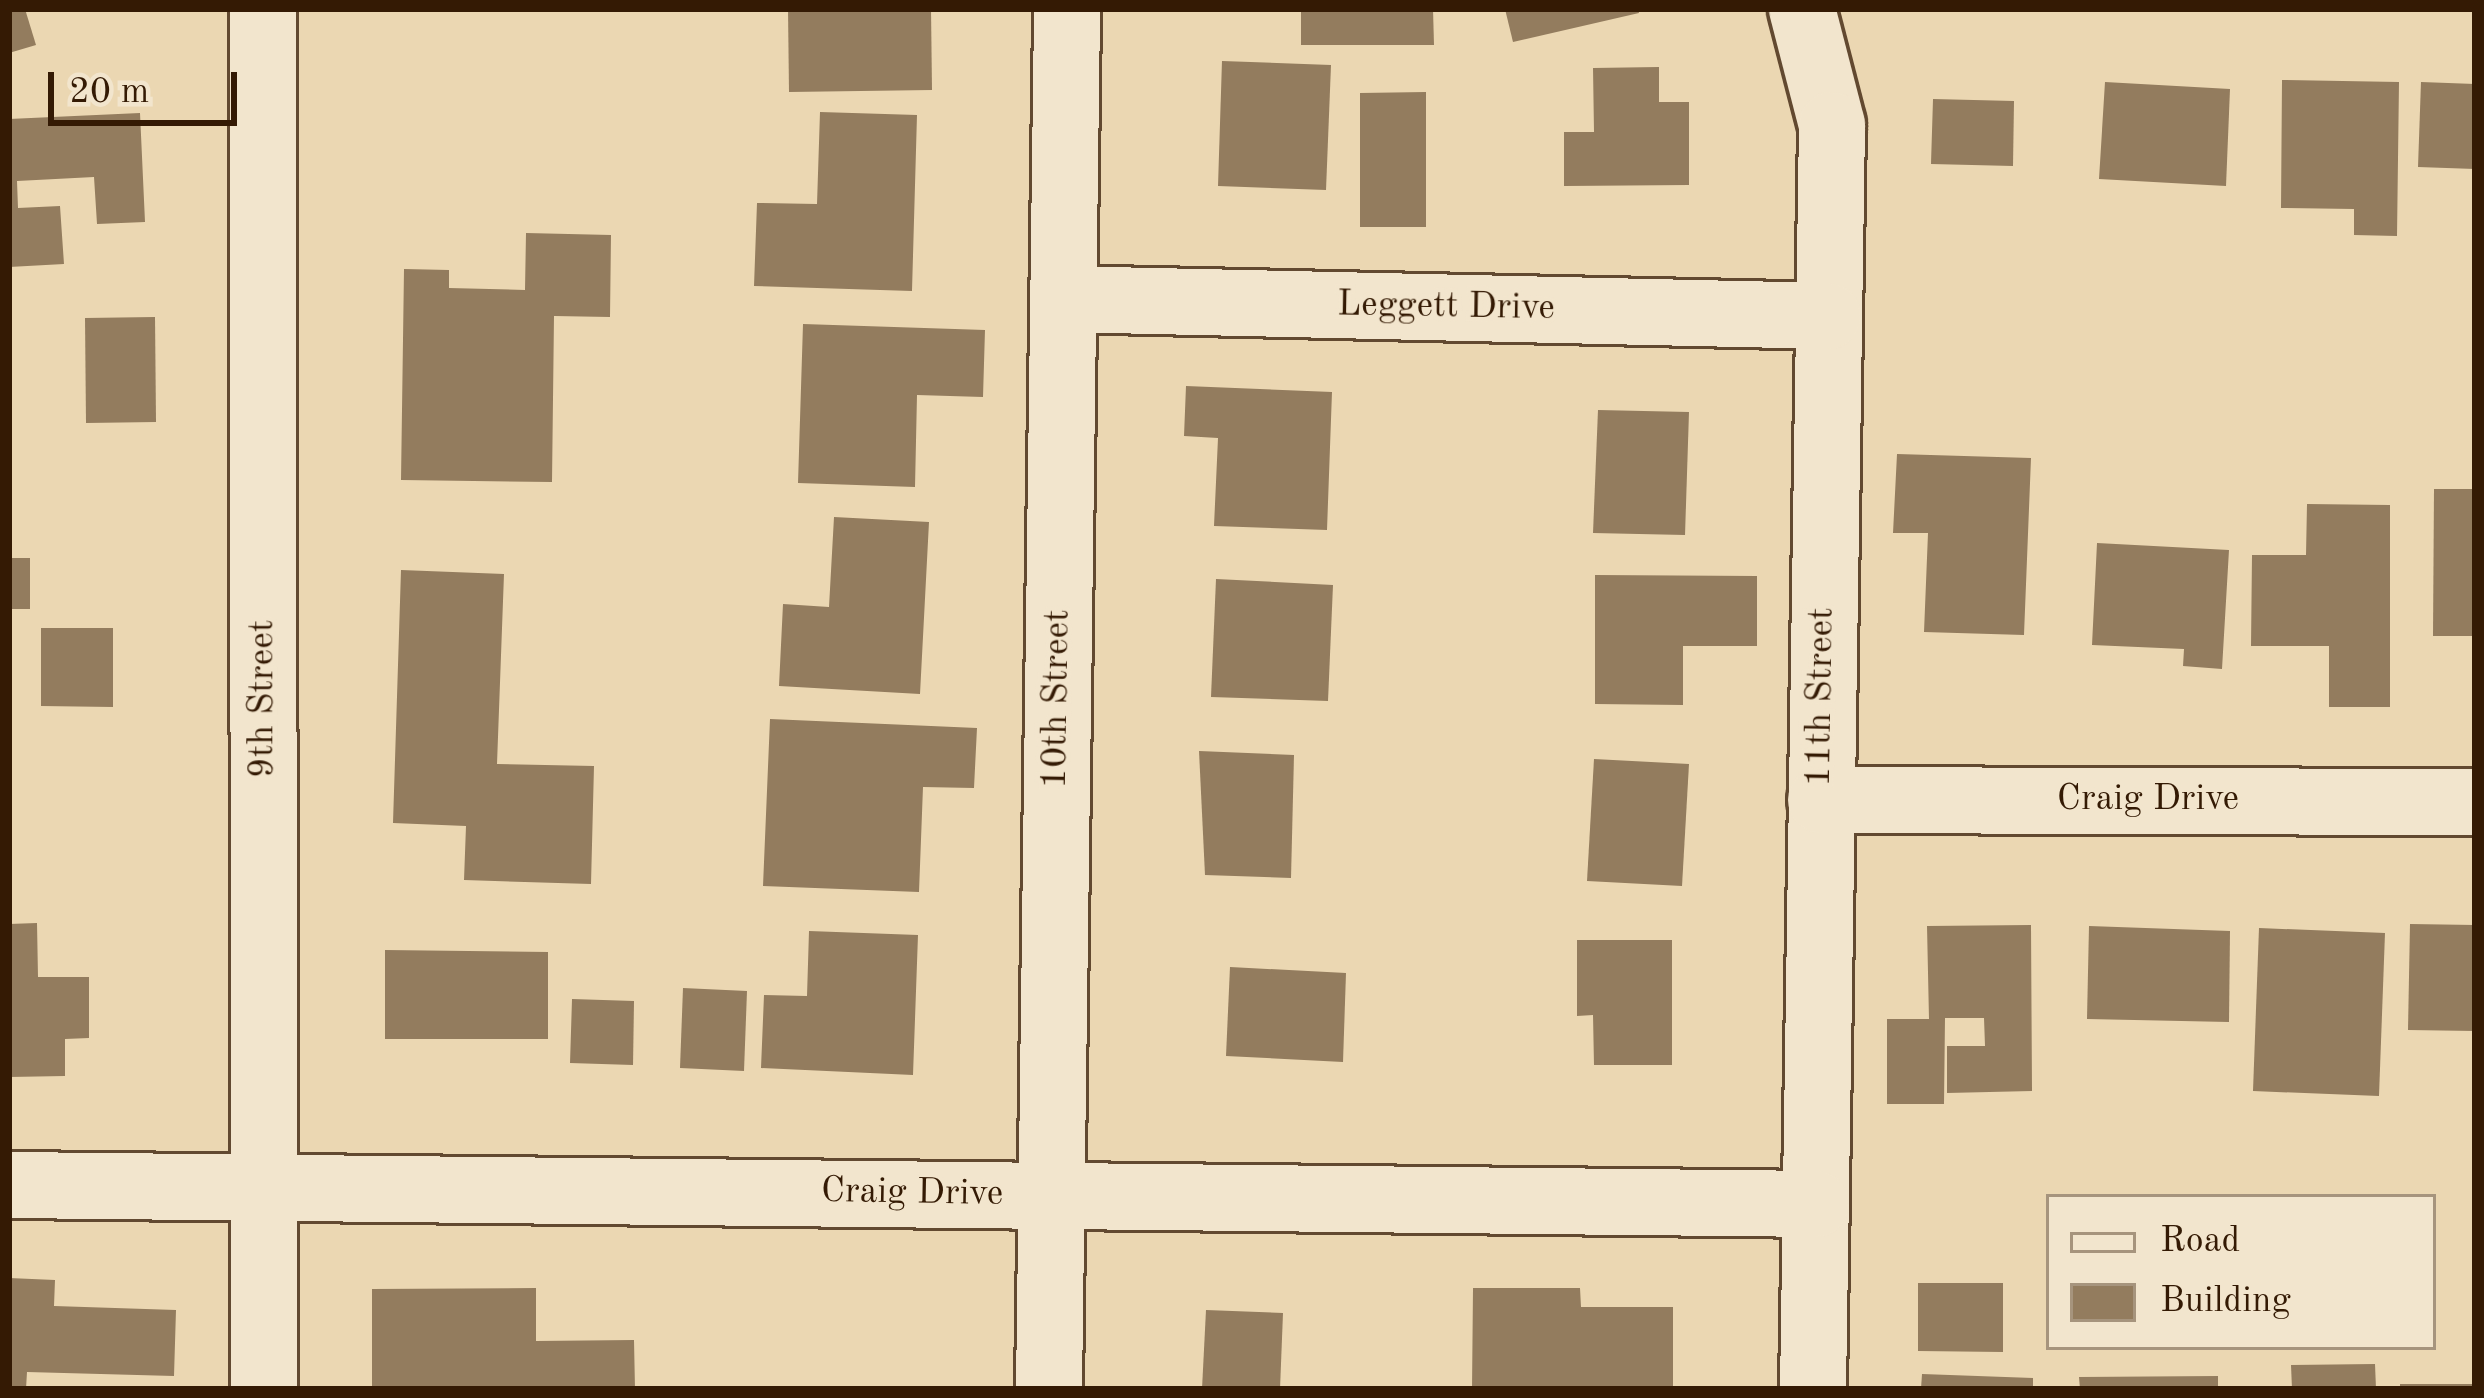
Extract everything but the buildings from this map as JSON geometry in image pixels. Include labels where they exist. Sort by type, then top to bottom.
[{"type":"street","name":"9th Street","points":[[263,9],[264,1389]]},
{"type":"street","name":"10th Street","points":[[1049,1389],[1067,9]]},
{"type":"street","name":"11th Street","points":[[1802,9],[1832,124],[1813,1389]]},
{"type":"street","name":"Leggett Drive","points":[[1064,299],[1828,316]]},
{"type":"street","name":"Craig Drive","points":[[1821,800],[2475,802]]},
{"type":"street","name":"Craig Drive","points":[[9,1185],[1816,1204]]}]
